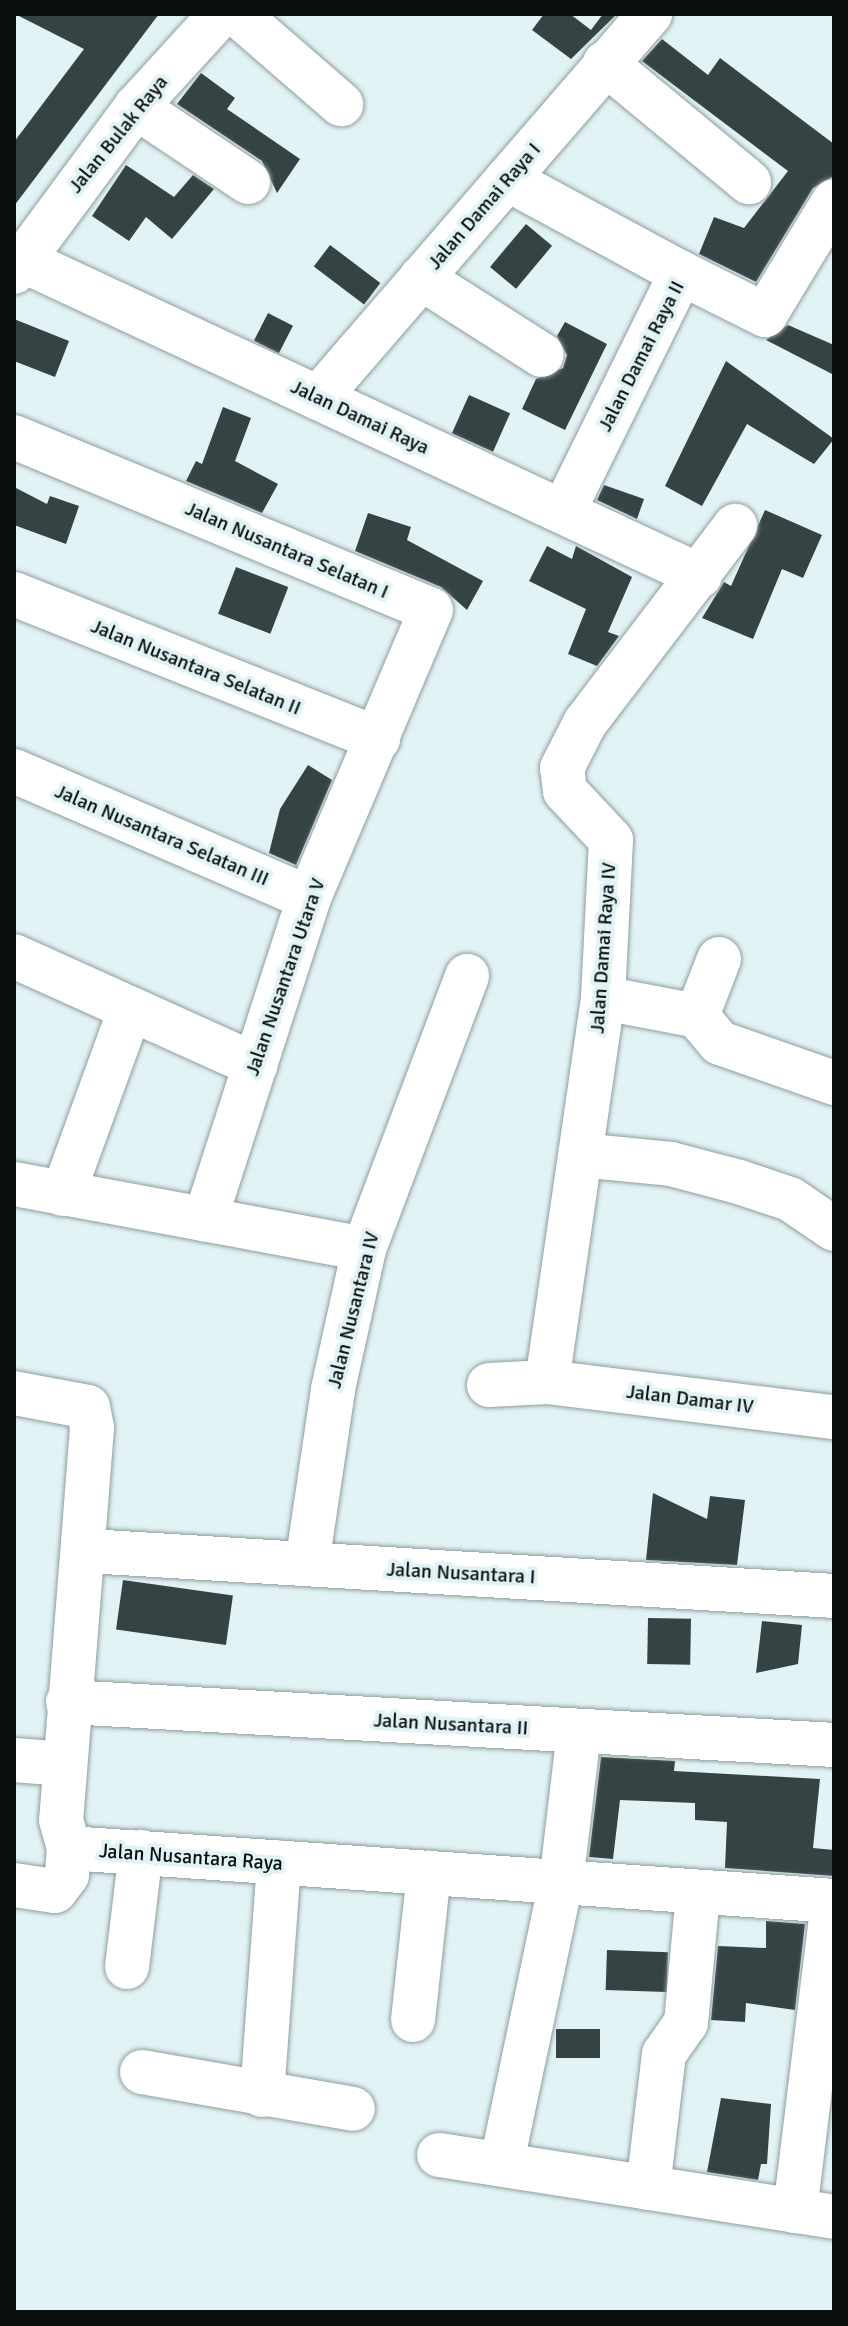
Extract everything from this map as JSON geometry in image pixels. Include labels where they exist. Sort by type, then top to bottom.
[{"type":"street","name":"Jalan Bulak Raya","points":[[17,266],[136,107],[221,14]]},
{"type":"street","points":[[237,14],[341,104]]},
{"type":"street","name":"Jalan Damai Raya I","points":[[318,398],[650,14]]},
{"type":"street","points":[[605,63],[749,182]]},
{"type":"street","points":[[136,107],[248,182]]},
{"type":"street","points":[[507,179],[681,273]]},
{"type":"street","name":"Jalan Damai Raya II","points":[[563,512],[681,273],[765,315],[834,201]]},
{"type":"street","name":"Jalan Damai Raya","points":[[17,266],[318,398],[700,576]]},
{"type":"street","points":[[421,278],[542,355]]},
{"type":"street","name":"Jalan Nusantara Selatan I","points":[[14,437],[431,610],[378,739]]},
{"type":"street","name":"Jalan Damai Raya IV","points":[[547,1382],[603,998],[611,840],[565,791],[562,768],[585,723],[700,576],[735,526]]},
{"type":"street","name":"Jalan Nusantara Selatan II","points":[[14,594],[378,739]]},
{"type":"street","name":"Jalan Nusantara Utara V","points":[[205,1220],[309,898],[378,739]]},
{"type":"street","name":"Jalan Nusantara Selatan III","points":[[14,771],[309,898]]},
{"type":"street","points":[[14,956],[129,1013],[255,1065]]},
{"type":"street","points":[[697,1016],[719,959]]},
{"type":"street","name":"Jalan Nusantara IV","points":[[307,1564],[333,1389],[364,1249],[467,976]]},
{"type":"street","points":[[603,998],[697,1016],[720,1043],[833,1077]]},
{"type":"street","points":[[63,1194],[129,1013]]},
{"type":"street","points":[[580,1155],[671,1164],[739,1182],[790,1199],[834,1229]]},
{"type":"street","points":[[14,1184],[364,1249]]},
{"type":"street","name":"Jalan Damar IV","points":[[489,1385],[547,1382],[834,1417]]},
{"type":"street","points":[[14,1393],[88,1407],[88,1551],[68,1702],[61,1831],[69,1848],[67,1875],[55,1891],[14,1885]]},
{"type":"street","name":"Jalan Nusantara I","points":[[88,1551],[834,1596]]},
{"type":"street","name":"Jalan Nusantara II","points":[[68,1702],[834,1745]]},
{"type":"street","points":[[502,2162],[561,1883],[579,1732]]},
{"type":"street","points":[[14,1760],[65,1764]]},
{"type":"street","name":"Jalan Nusantara Raya","points":[[69,1848],[698,1894],[834,1901]]},
{"type":"street","points":[[127,1967],[141,1852]]},
{"type":"street","points":[[262,2095],[279,1863]]},
{"type":"street","points":[[413,2020],[429,1873]]},
{"type":"street","points":[[648,2188],[664,2054],[686,2023],[698,1894]]},
{"type":"street","points":[[439,2155],[502,2162],[815,2214],[834,1901]]},
{"type":"street","points":[[142,2072],[353,2109]]},
{"type":"building","points":[[15,14],[159,14],[14,206],[14,142],[84,49]]},
{"type":"building","points":[[544,14],[570,14],[591,30],[603,14],[617,14],[571,59],[532,30]]},
{"type":"building","points":[[662,39],[708,75],[720,58],[834,144],[834,176],[813,188],[756,282],[699,254],[714,217],[744,228],[788,171],[642,61]]},
{"type":"building","points":[[201,73],[235,98],[227,109],[300,159],[277,193],[262,161],[177,104]]},
{"type":"building","points":[[126,165],[174,197],[193,175],[214,189],[172,239],[146,217],[129,241],[92,216]]},
{"type":"building","points":[[526,224],[552,246],[516,289],[490,267]]},
{"type":"building","points":[[330,245],[380,283],[364,304],[314,267]]},
{"type":"building","points":[[268,313],[293,326],[279,353],[254,341]]},
{"type":"building","points":[[14,319],[69,341],[55,377],[14,361]]},
{"type":"building","points":[[565,322],[607,344],[565,430],[522,409],[536,379],[563,368],[567,355],[557,336]]},
{"type":"building","points":[[788,325],[834,345],[834,375],[766,340]]},
{"type":"building","points":[[726,361],[834,439],[814,464],[747,424],[702,506],[665,486]]},
{"type":"building","points":[[469,395],[510,413],[493,452],[452,433]]},
{"type":"building","points":[[223,407],[251,418],[235,461],[278,484],[262,513],[186,481],[196,461],[202,464]]},
{"type":"building","points":[[604,485],[644,499],[637,519],[597,500]]},
{"type":"building","points":[[14,487],[47,504],[50,496],[79,506],[66,544],[14,525]]},
{"type":"building","points":[[765,510],[822,535],[803,578],[782,569],[753,639],[702,618],[724,582],[731,586]]},
{"type":"building","points":[[368,513],[411,527],[407,540],[483,581],[467,610],[441,587],[355,551]]},
{"type":"building","points":[[547,546],[572,559],[576,546],[632,577],[608,632],[619,636],[597,666],[568,654],[586,609],[529,581]]},
{"type":"building","points":[[236,567],[288,587],[270,634],[218,614]]},
{"type":"building","points":[[308,765],[332,780],[296,865],[269,853],[280,809]]},
{"type":"building","points":[[653,1493],[707,1519],[710,1496],[745,1500],[737,1565],[646,1560]]},
{"type":"building","points":[[123,1580],[233,1595],[226,1645],[116,1630]]},
{"type":"building","points":[[648,1618],[691,1619],[690,1665],[647,1664]]},
{"type":"building","points":[[762,1621],[802,1625],[798,1664],[756,1673]]},
{"type":"building","points":[[601,1757],[675,1761],[674,1771],[820,1779],[813,1848],[834,1850],[834,1876],[725,1868],[727,1822],[695,1820],[695,1803],[620,1800],[613,1859],[589,1857]]},
{"type":"building","points":[[766,1921],[805,1924],[795,2010],[746,2003],[745,2022],[711,2020],[718,1946],[766,1948]]},
{"type":"building","points":[[607,1950],[668,1952],[667,1992],[606,1990]]},
{"type":"building","points":[[556,2029],[600,2029],[600,2058],[556,2058]]},
{"type":"building","points":[[721,2098],[771,2104],[767,2164],[761,2164],[758,2180],[707,2172]]}]
